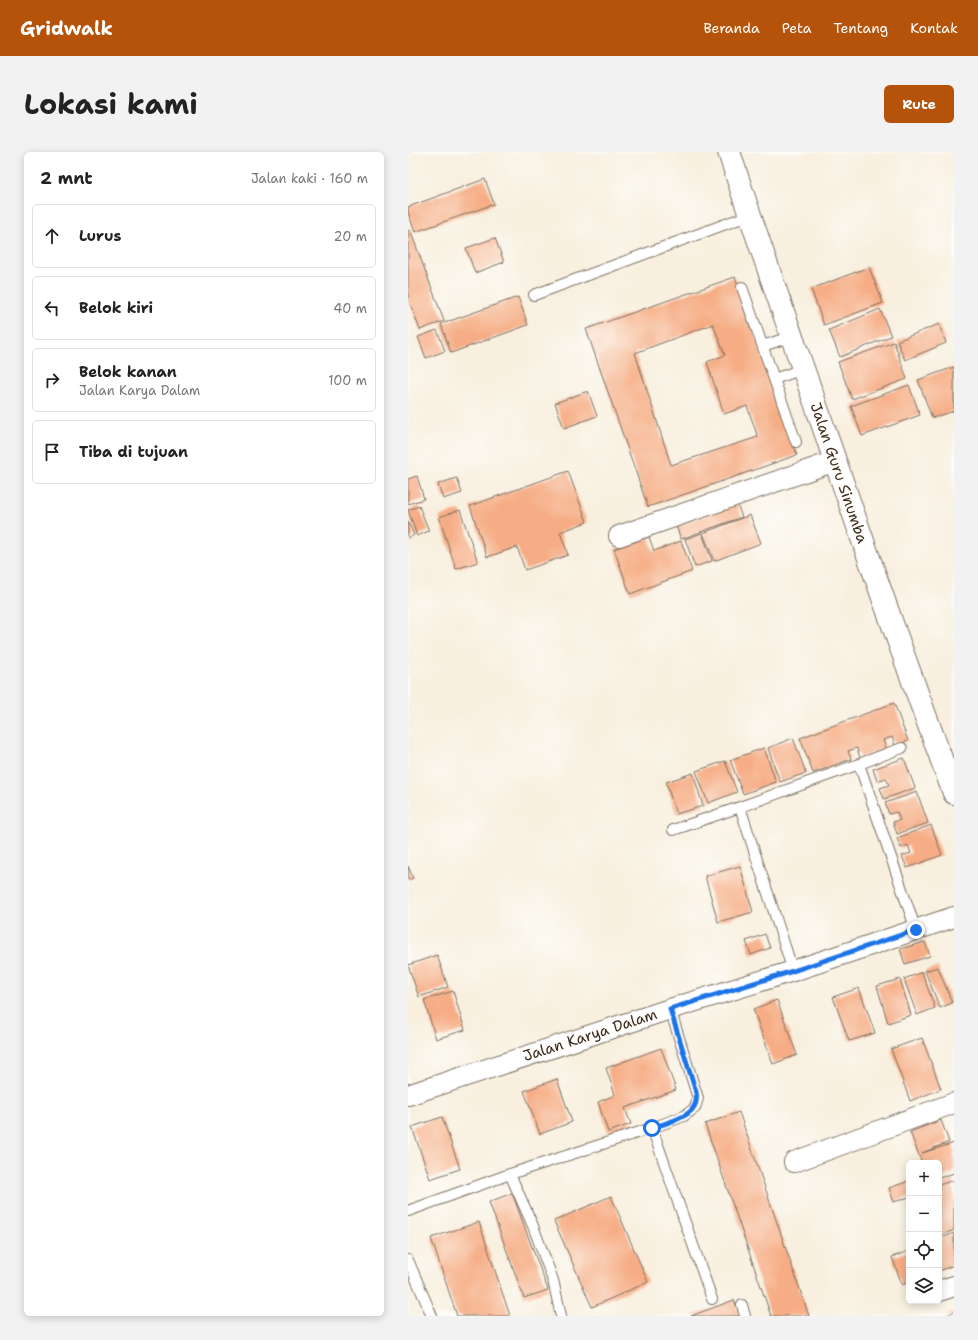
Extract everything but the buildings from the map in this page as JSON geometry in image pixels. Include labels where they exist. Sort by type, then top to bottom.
[{"type":"street","name":"Jalan Guru Sinumba","points":[[730,152],[750,215],[835,461],[954,793]]},
{"type":"street","points":[[619,536],[835,461]]},
{"type":"street","name":"Jalan Karya Dalam","points":[[409,1092],[793,971],[954,917]]},
{"type":"street","points":[[794,1162],[954,1104]]},
{"type":"street","points":[[942,1291],[954,1286]]},
{"type":"lane","points":[[534,295],[750,215]]},
{"type":"lane","points":[[742,287],[796,442]]},
{"type":"lane","points":[[763,346],[792,336]]},
{"type":"lane","points":[[774,379],[803,368]]},
{"type":"lane","points":[[673,830],[902,748]]},
{"type":"lane","points":[[860,764],[916,930]]},
{"type":"lane","points":[[740,807],[793,971]]},
{"type":"lane","points":[[408,1210],[510,1174],[652,1128],[684,1116],[690,1112],[697,1103],[696,1092],[670,1009]]},
{"type":"lane","points":[[652,1128],[712,1299]]},
{"type":"lane","points":[[510,1174],[533,1226],[553,1280],[561,1316]]},
{"type":"lane","points":[[408,1260],[432,1316]]},
{"type":"lane","points":[[742,1305],[745,1316]]},
{"type":"route","points":[[652,1128],[684,1116],[694,1108],[698,1098],[670,1009],[793,971],[916,930]]}]
